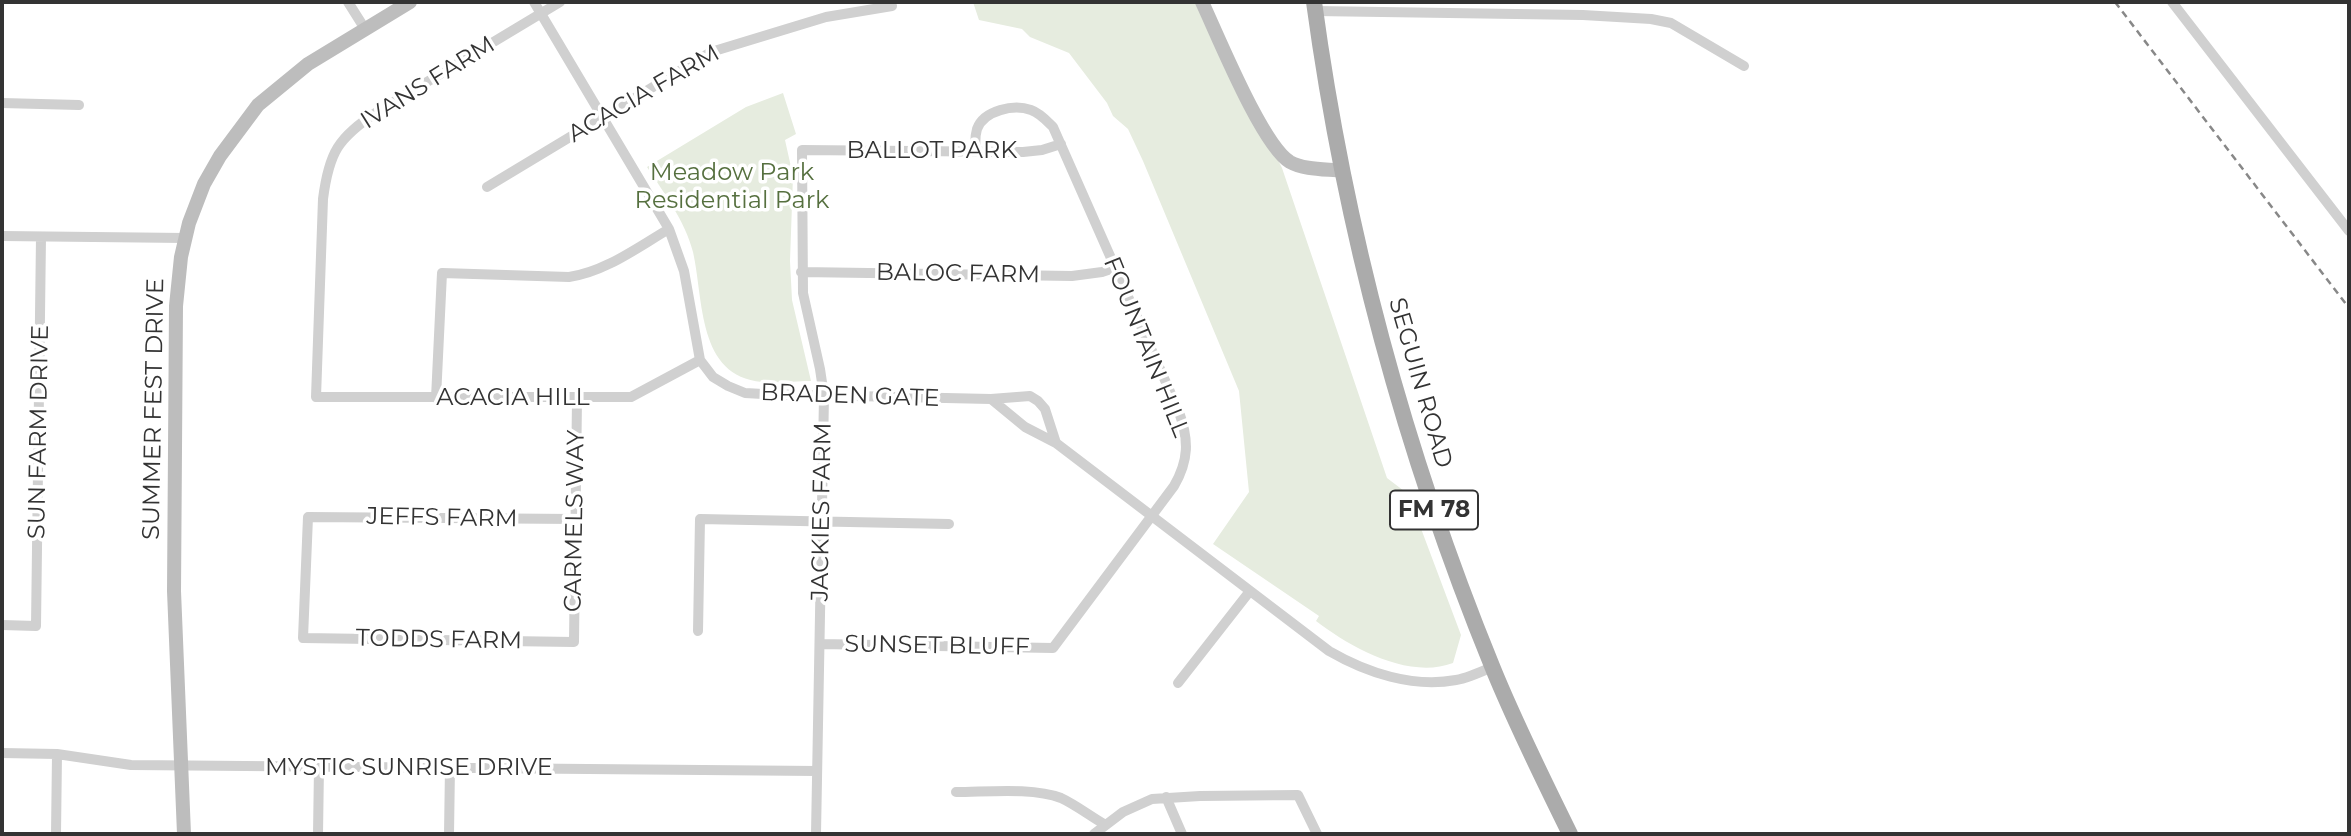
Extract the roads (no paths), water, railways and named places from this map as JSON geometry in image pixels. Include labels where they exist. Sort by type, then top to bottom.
[{"type":"main road","name":"SEGUIN ROAD","points":[[1315,6],[1361,258],[1404,420],[1456,573],[1492,667],[1570,834]]},
{"type":"street","points":[[348,2],[365,29]]},
{"type":"street","name":"SUMMER FEST DRIVE","points":[[184,834],[174,564],[176,306],[178,277],[189,223],[204,184],[220,156],[258,105],[308,64],[410,2]]},
{"type":"street","points":[[534,2],[669,229],[684,271],[700,360]]},
{"type":"street","name":"IVANS FARM","points":[[316,397],[323,199],[326,170],[337,146],[354,128],[377,112],[560,2]]},
{"type":"street","points":[[1202,2],[1240,84],[1276,150],[1292,163],[1343,171]]},
{"type":"street","points":[[2172,2],[2349,231]]},
{"type":"street","name":"ACACIA FARM","points":[[487,187],[711,52],[826,17],[891,4]]},
{"type":"street","points":[[1315,6],[1635,16],[1671,23],[1744,66]]},
{"type":"street","points":[[2,103],[79,105]]},
{"type":"street","name":"FOUNTAIN HILL","points":[[976,152],[977,128],[986,116],[1003,109],[1032,110],[1053,127],[1186,431],[1186,460],[1181,473],[1053,648]]},
{"type":"street","name":"BALLOT PARK","points":[[802,150],[1023,152],[1061,144]]},
{"type":"street","name":"JACKIES FARM","points":[[802,150],[801,272],[824,396],[816,834]]},
{"type":"street","points":[[436,398],[442,273],[569,277],[583,275],[598,270],[669,229]]},
{"type":"street","points":[[2,236],[185,239]]},
{"type":"street","name":"SUN FARM DRIVE","points":[[2,625],[36,626],[41,237]]},
{"type":"street","name":"BALOC FARM","points":[[801,272],[1072,276],[1114,268]]},
{"type":"street","name":"ACACIA HILL","points":[[316,397],[631,397],[700,360]]},
{"type":"street","name":"BRADEN GATE","points":[[700,360],[713,377],[745,393],[990,400],[1030,396],[1045,409],[1056,443]]},
{"type":"street","name":"CARMELS WAY","points":[[574,642],[577,399]]},
{"type":"street","points":[[990,400],[1025,427],[1056,443],[1329,651],[1350,663],[1409,681],[1440,683],[1460,680],[1492,667]]},
{"type":"street","name":"JEFFS FARM","points":[[303,638],[309,517],[576,519]]},
{"type":"street","points":[[698,631],[700,519],[948,524]]},
{"type":"street","points":[[1178,684],[1250,591]]},
{"type":"street","name":"TODDS FARM","points":[[303,638],[574,642]]},
{"type":"street","name":"SUNSET BLUFF","points":[[820,644],[1053,648]]},
{"type":"street","name":"MYSTIC SUNRISE DRIVE","points":[[2,753],[57,754],[112,764],[182,766],[817,771]]},
{"type":"street","points":[[56,834],[57,754]]},
{"type":"street","points":[[318,834],[319,767]]},
{"type":"street","points":[[449,834],[450,767]]},
{"type":"street","points":[[956,792],[1049,795],[1061,798],[1104,824]]},
{"type":"street","points":[[1094,834],[1104,824],[1137,805],[1166,797],[1298,795],[1317,834]]},
{"type":"street","points":[[1166,797],[1182,834]]},
{"type":"railway","points":[[2115,2],[2349,308]]},
{"type":"park label","name":"Meadow Park Residential Park","points":[[732,187]]}]
